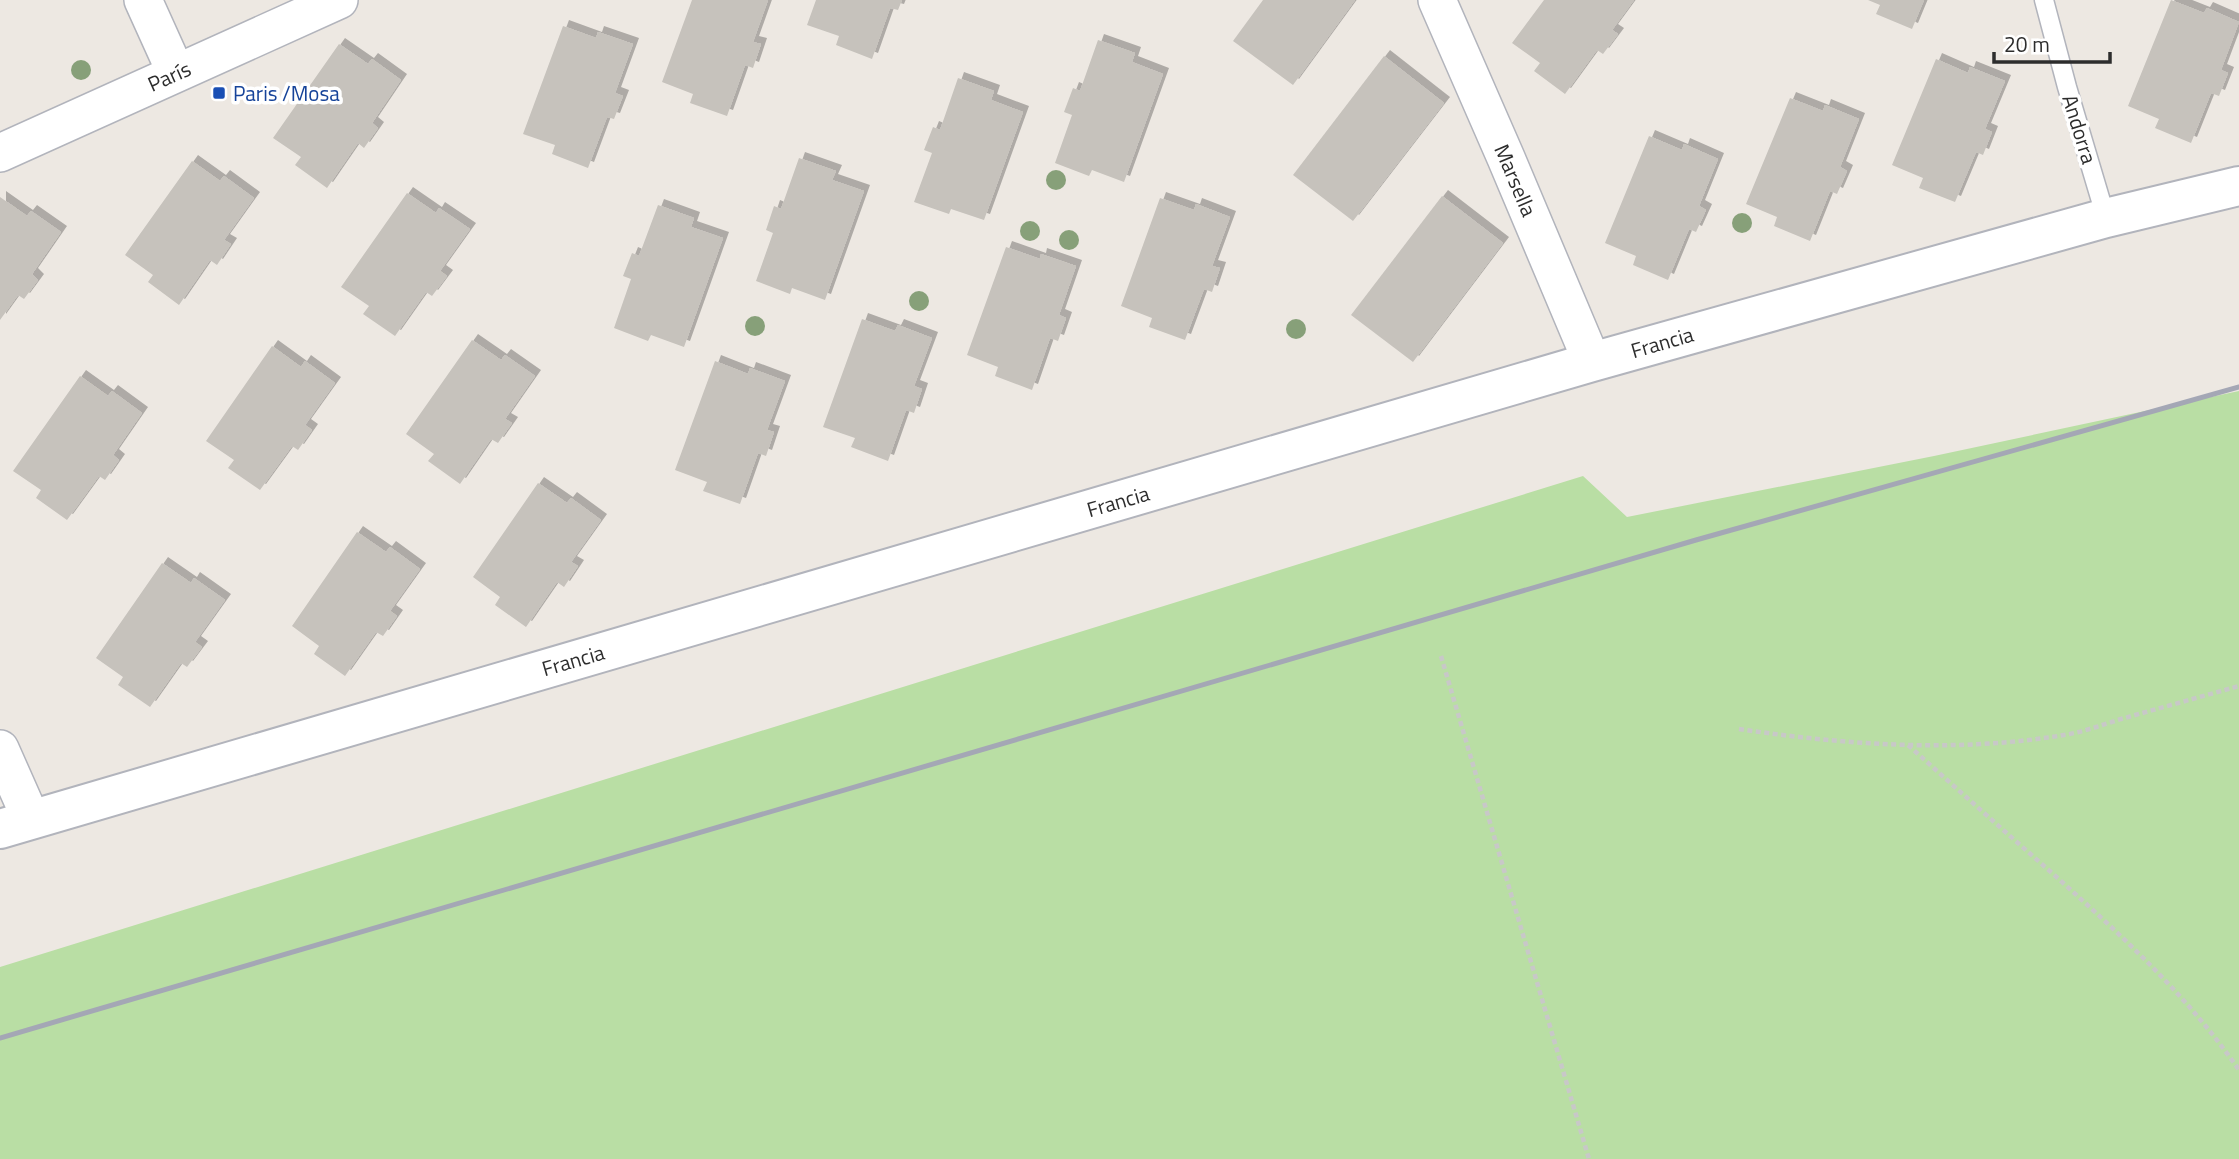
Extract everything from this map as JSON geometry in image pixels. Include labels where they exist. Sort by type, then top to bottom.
[{"type":"street","points":[[143,0],[176,73]]},
{"type":"street","name":"París","points":[[2,152],[339,0]]},
{"type":"street","name":"Marsella","points":[[1437,0],[1592,362]]},
{"type":"street","name":"Francia","points":[[15,824],[1592,362],[2106,218],[2239,187]]},
{"type":"street","points":[[0,749],[15,824]]},
{"type":"lane","name":"Andorra","points":[[2044,0],[2106,218]]},
{"type":"path","points":[[1441,656],[1589,1159]]},
{"type":"path","points":[[1739,729],[1795,737],[1907,745],[1987,743],[2066,735],[2239,686]]},
{"type":"path","points":[[1907,745],[2160,973],[2239,1070]]},
{"type":"green space","points":[[2239,391],[2239,1159],[0,1159],[0,967],[1583,476],[1627,517],[1934,456]]},
{"type":"building","points":[[692,0],[768,0],[753,42],[761,44],[753,68],[745,65],[727,116],[690,103],[693,94],[662,82]]},
{"type":"building","points":[[816,0],[902,0],[898,10],[890,8],[872,59],[836,45],[839,36],[807,25]]},
{"type":"building","points":[[1263,0],[1355,0],[1293,85],[1233,41]]},
{"type":"building","points":[[1544,0],[1634,0],[1612,30],[1618,34],[1603,54],[1597,50],[1565,94],[1534,71],[1540,63],[1512,43]]},
{"type":"building","points":[[1868,0],[1924,0],[1912,29],[1876,14],[1880,5]]},
{"type":"building","points":[[2171,0],[2204,13],[2207,8],[2239,22],[2221,70],[2228,73],[2219,96],[2211,93],[2191,143],[2155,128],[2159,119],[2128,106]]},
{"type":"building","points":[[563,26],[596,38],[598,32],[633,44],[615,93],[623,96],[614,119],[607,117],[588,168],[552,154],[555,145],[523,134]]},
{"type":"building","points":[[1098,40],[1135,53],[1132,62],[1163,74],[1124,182],[1092,170],[1089,176],[1055,163],[1072,115],[1064,112],[1073,88],[1080,91]]},
{"type":"building","points":[[339,44],[368,64],[372,59],[401,80],[372,123],[378,128],[364,148],[358,143],[327,188],[295,165],[301,157],[273,138]]},
{"type":"building","points":[[1384,56],[1444,103],[1353,221],[1293,175]]},
{"type":"building","points":[[1936,59],[1968,73],[1970,67],[2005,81],[1985,129],[1992,132],[1983,155],[1976,152],[1955,202],[1919,188],[1923,178],[1892,165]]},
{"type":"building","points":[[958,78],[994,91],[991,100],[1023,112],[984,220],[951,209],[949,214],[914,202],[932,153],[924,150],[933,127],[940,130]]},
{"type":"building","points":[[1790,98],[1823,111],[1825,105],[1859,119],[1840,167],[1847,171],[1837,194],[1830,191],[1810,241],[1774,226],[1777,217],[1746,204]]},
{"type":"building","points":[[1649,136],[1682,150],[1684,144],[1718,159],[1699,206],[1706,210],[1696,232],[1689,229],[1668,280],[1633,265],[1636,256],[1605,243]]},
{"type":"building","points":[[799,158],[836,171],[832,180],[864,191],[825,300],[792,288],[790,294],[756,281],[773,233],[766,230],[774,206],[781,209]]},
{"type":"building","points":[[192,161],[220,181],[224,176],[254,198],[224,240],[231,244],[217,265],[210,260],[179,305],[148,282],[153,275],[125,255]]},
{"type":"building","points":[[407,193],[436,213],[439,208],[470,229],[440,271],[447,276],[432,296],[426,292],[395,336],[363,314],[369,306],[341,287]]},
{"type":"building","points":[[1442,196],[1503,243],[1413,362],[1351,315]]},
{"type":"building","points":[[0,197],[27,216],[31,211],[61,232],[32,274],[38,280],[24,299],[18,295],[0,320]]},
{"type":"building","points":[[1160,198],[1194,210],[1196,204],[1230,217],[1212,266],[1220,268],[1212,292],[1204,289],[1185,340],[1149,327],[1152,318],[1121,306]]},
{"type":"building","points":[[658,205],[694,218],[691,227],[723,238],[684,347],[651,335],[648,341],[614,328],[631,279],[623,276],[632,253],[639,256]]},
{"type":"building","points":[[1006,247],[1040,259],[1041,254],[1076,266],[1059,315],[1066,318],[1058,341],[1050,338],[1032,390],[995,376],[998,367],[967,355]]},
{"type":"building","points":[[862,319],[895,331],[898,325],[932,338],[914,386],[922,389],[914,413],[906,410],[888,461],[851,447],[855,438],[823,427]]},
{"type":"building","points":[[472,340],[501,360],[505,355],[535,376],[505,419],[512,423],[498,443],[491,439],[460,484],[428,461],[434,454],[406,434]]},
{"type":"building","points":[[272,346],[301,367],[305,361],[335,383],[305,425],[312,430],[298,450],[292,446],[260,490],[228,468],[234,460],[206,441]]},
{"type":"building","points":[[715,361],[748,374],[750,368],[785,381],[767,430],[774,432],[766,456],[758,453],[740,504],[703,491],[707,482],[675,470]]},
{"type":"building","points":[[80,376],[108,396],[112,391],[142,413],[113,455],[119,460],[105,480],[99,476],[67,520],[36,498],[41,490],[13,471]]},
{"type":"building","points":[[538,483],[567,503],[571,498],[601,520],[571,562],[578,566],[564,587],[557,582],[526,627],[495,605],[500,597],[473,577]]},
{"type":"building","points":[[357,532],[386,552],[390,547],[420,569],[390,611],[397,616],[383,636],[376,632],[345,676],[314,654],[319,646],[292,626]]},
{"type":"building","points":[[162,563],[191,583],[194,578],[225,600],[195,642],[202,647],[187,667],[181,663],[150,707],[118,685],[123,677],[96,658]]},
{"type":"railway","points":[[0,1038],[1696,540],[2239,387]]},
{"type":"place","name":"Paris /Mosa","points":[[219,93]]}]
